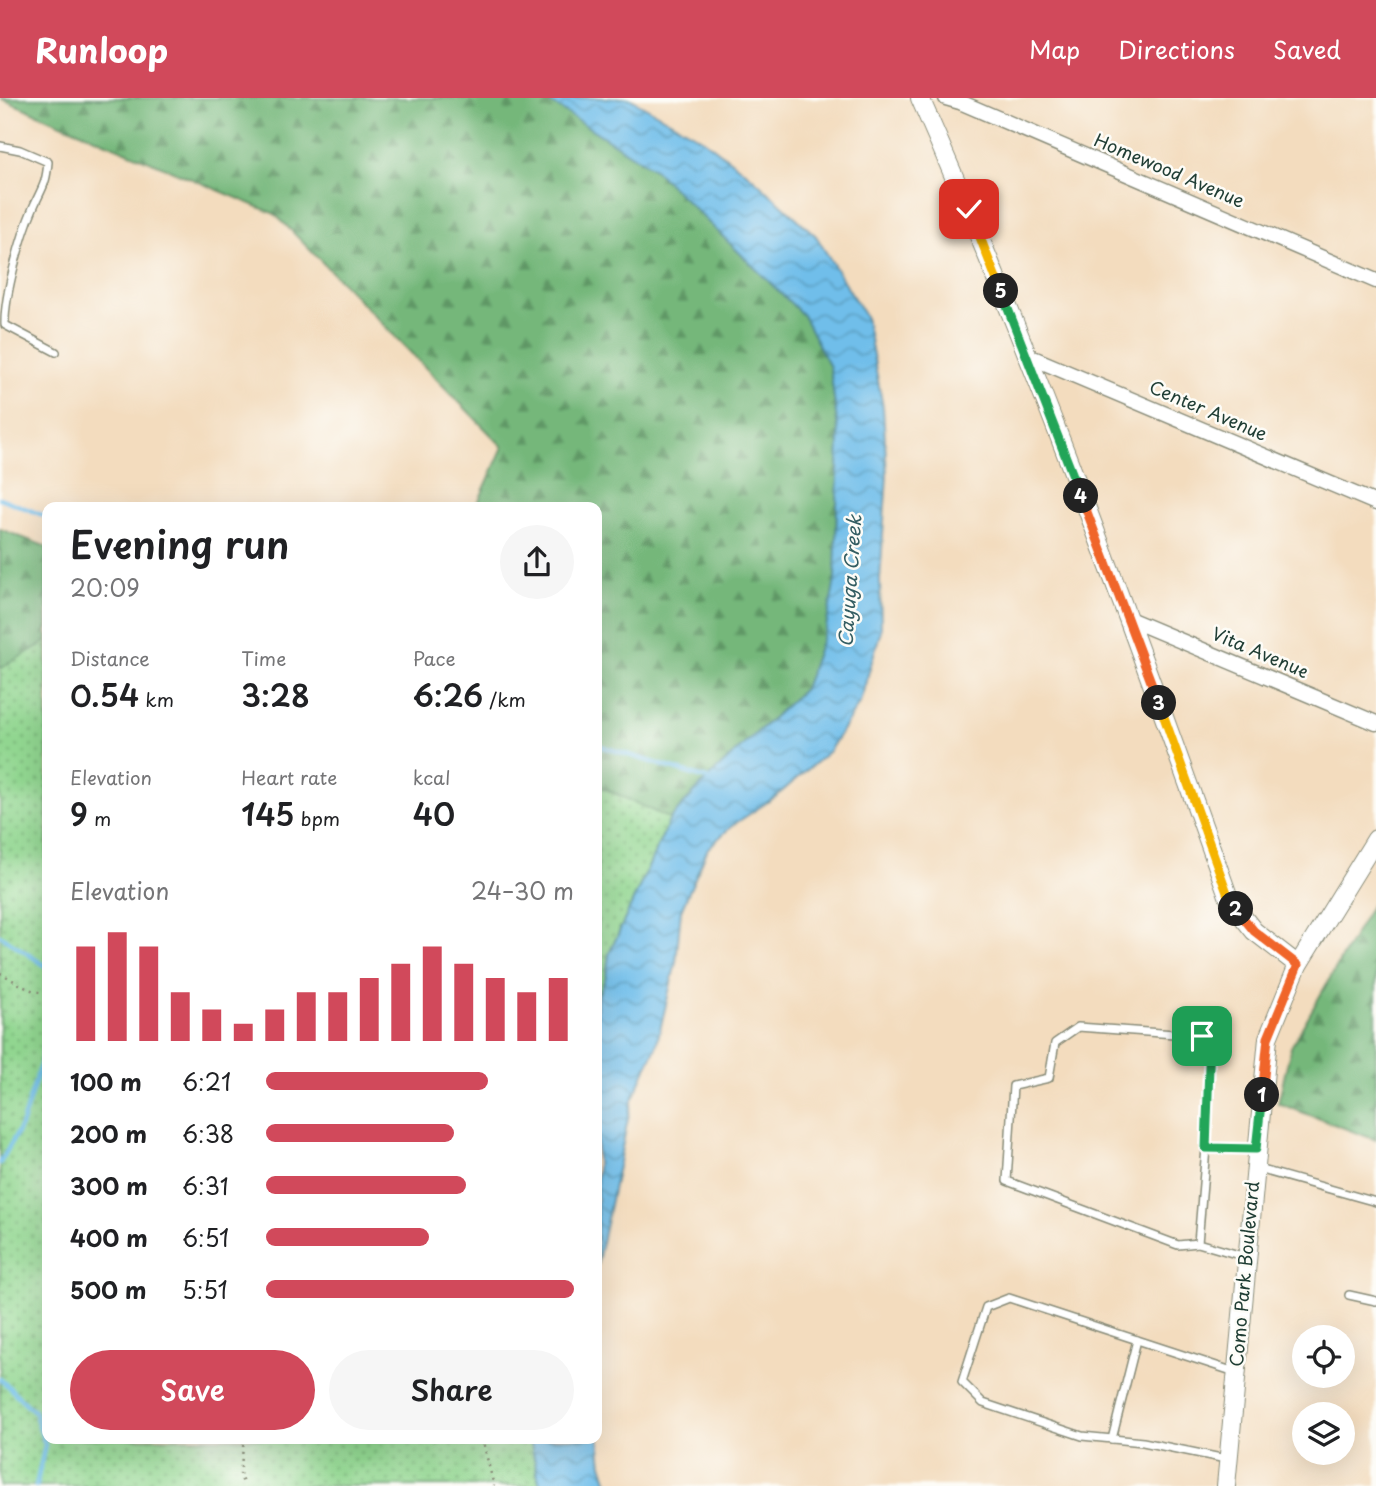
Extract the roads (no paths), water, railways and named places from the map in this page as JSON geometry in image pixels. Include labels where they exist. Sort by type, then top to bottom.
[{"type":"street","points":[[920,98],[969,209],[1129,620],[1230,901],[1254,931],[1298,965]]},
{"type":"street","name":"Homewood Avenue","points":[[946,98],[1376,281]]},
{"type":"street","name":"Center Avenue","points":[[1026,355],[1376,503]]},
{"type":"street","name":"Vita Avenue","points":[[1129,620],[1376,723]]},
{"type":"street","name":"Como Park Boulevard","points":[[1226,1486],[1268,1038],[1298,965],[1376,839]]},
{"type":"lane","points":[[0,146],[20,150],[48,162],[47,183],[33,209],[4,306],[5,325],[25,338],[56,352]]},
{"type":"lane","points":[[1198,1243],[1206,1148],[1210,1040],[1202,1036],[1078,1027],[1055,1043],[1049,1078],[1013,1086],[1007,1181],[1178,1245],[1198,1243],[1247,1257]]},
{"type":"lane","points":[[1206,1148],[1256,1149]]},
{"type":"lane","points":[[1255,1168],[1376,1202]]},
{"type":"lane","points":[[1349,1294],[1376,1301]]},
{"type":"lane","points":[[1228,1460],[1143,1441],[1082,1436],[984,1403],[962,1382],[986,1307],[1009,1298],[1236,1372]]},
{"type":"lane","points":[[1112,1438],[1137,1340]]},
{"type":"water","name":"Cayuga Creek","points":[[543,98],[629,98],[704,140],[752,177],[816,236],[866,318],[883,407],[887,475],[880,580],[881,630],[860,702],[829,751],[778,795],[733,825],[708,848],[681,910],[676,962],[656,1047],[632,1100],[602,1242],[602,986],[609,954],[670,819],[707,779],[804,689],[826,628],[835,580],[839,437],[830,367],[803,315],[654,169]]},
{"type":"water","points":[[531,1444],[600,1444],[609,1486],[540,1486]]},
{"type":"waterway","points":[[0,498],[42,515]]},
{"type":"waterway","points":[[602,747],[710,780]]},
{"type":"waterway","points":[[0,935],[42,964]]},
{"type":"waterway","points":[[0,1163],[21,1126],[42,1058]]},
{"type":"waterway","points":[[0,1379],[34,1411],[42,1436]]},
{"type":"waterway","points":[[36,1486],[45,1444]]}]
